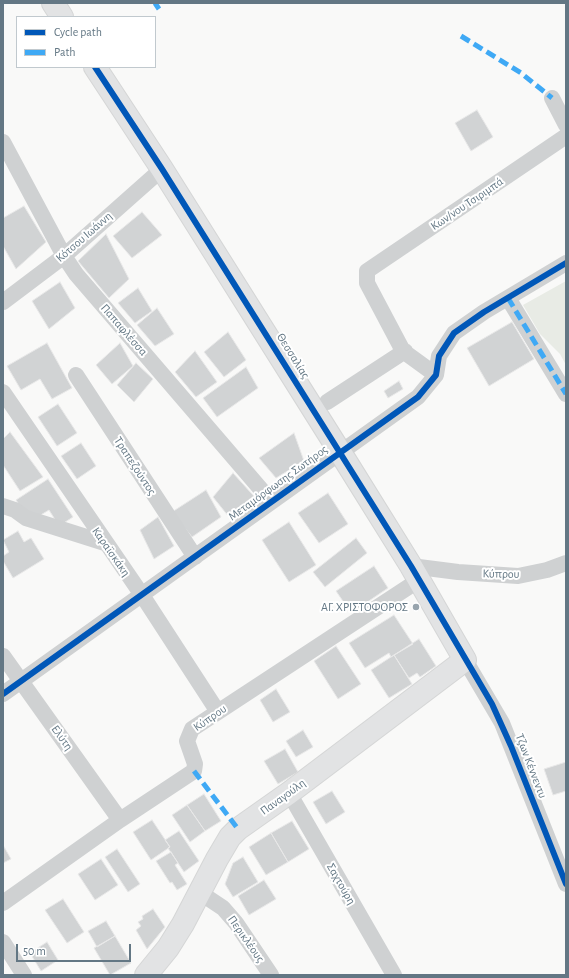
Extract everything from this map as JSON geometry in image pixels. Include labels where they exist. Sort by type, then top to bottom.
[{"type":"street","points":[[53,3],[61,16]]},
{"type":"street","name":"Θεσσαλίας","points":[[96,68],[162,169],[340,452],[415,573],[465,660]]},
{"type":"street","points":[[552,98],[566,125]]},
{"type":"street","name":"Κων/νου Τσιριμπά","points":[[405,351],[367,283],[367,271],[566,136]]},
{"type":"street","name":"Παπαφλέσσα","points":[[3,142],[64,256],[76,274],[271,501]]},
{"type":"street","name":"Κότσου Ιωάννη","points":[[3,302],[64,256],[162,169]]},
{"type":"street","name":"Μεταμόρφωσης Σωτήρος","points":[[3,694],[418,397],[436,375],[439,356],[454,333],[566,263]]},
{"type":"street","points":[[508,298],[566,394]]},
{"type":"street","points":[[327,402],[405,351],[436,375]]},
{"type":"street","name":"Τραπεζούντος","points":[[76,375],[195,557]]},
{"type":"street","name":"Καραϊσκάκη","points":[[3,392],[142,595],[218,712]]},
{"type":"street","points":[[3,506],[15,510],[26,518],[105,543]]},
{"type":"street","name":"Κύπρου","points":[[3,903],[120,820],[194,771],[195,764],[188,745],[189,734],[192,729],[415,573],[458,572],[518,576],[547,570],[566,563]]},
{"type":"street","name":"Ελύτη","points":[[3,656],[120,820]]},
{"type":"street","name":"Παναγούλη","points":[[146,975],[168,948],[183,924],[199,892],[234,833],[465,660]]},
{"type":"street","name":"Τζων Κέννεντυ","points":[[465,660],[502,723],[566,884]]},
{"type":"street","name":"Σαχτούρη","points":[[289,793],[394,975]]},
{"type":"street","name":"Περικλέους","points":[[199,892],[223,908],[236,923],[271,975]]},
{"type":"street","points":[[3,942],[24,975]]},
{"type":"shaded area","points":[[566,281],[566,365],[560,354],[540,334],[523,305]]},
{"type":"building","points":[[477,110],[493,137],[471,151],[455,123]]},
{"type":"building","points":[[24,206],[46,242],[16,269],[3,246],[3,218]]},
{"type":"building","points":[[142,212],[162,235],[132,258],[113,236]]},
{"type":"building","points":[[106,234],[129,279],[109,298],[78,261]]},
{"type":"building","points":[[60,282],[75,308],[49,329],[32,301]]},
{"type":"building","points":[[138,288],[152,311],[135,323],[118,303]]},
{"type":"building","points":[[157,308],[174,334],[155,346],[137,325]]},
{"type":"building","points":[[512,322],[534,359],[489,386],[467,348]]},
{"type":"building","points":[[228,332],[246,360],[224,377],[204,352]]},
{"type":"building","points":[[47,343],[72,388],[52,399],[40,379],[21,390],[7,366]]},
{"type":"building","points":[[120,343],[133,366],[112,384],[96,365]]},
{"type":"building","points":[[195,351],[217,382],[196,397],[175,372]]},
{"type":"building","points":[[136,363],[153,379],[134,402],[117,385]]},
{"type":"building","points":[[246,367],[258,388],[217,417],[203,398]]},
{"type":"building","points":[[399,381],[403,389],[388,398],[384,391]]},
{"type":"building","points":[[58,404],[77,433],[57,446],[38,417]]},
{"type":"building","points":[[10,432],[43,477],[20,491],[3,465],[3,439]]},
{"type":"building","points":[[294,433],[304,461],[276,478],[259,458]]},
{"type":"building","points":[[81,443],[96,466],[77,479],[61,456]]},
{"type":"building","points":[[233,473],[261,504],[233,522],[213,497]]},
{"type":"building","points":[[48,479],[73,517],[59,526],[49,510],[34,519],[26,515],[16,500]]},
{"type":"building","points":[[206,490],[221,517],[192,537],[172,512]]},
{"type":"building","points":[[328,493],[348,524],[319,543],[298,513]]},
{"type":"building","points":[[158,517],[174,546],[154,559],[140,530]]},
{"type":"building","points":[[289,522],[316,565],[289,582],[262,540]]},
{"type":"building","points":[[18,531],[24,542],[31,538],[44,559],[13,578],[3,561],[3,556],[9,552],[3,540]]},
{"type":"building","points":[[356,538],[367,553],[325,587],[313,572]]},
{"type":"building","points":[[374,566],[388,588],[351,613],[336,591]]},
{"type":"building","points":[[394,615],[413,644],[391,657],[389,653],[365,668],[349,643]]},
{"type":"building","points":[[419,639],[436,666],[420,677],[417,673],[409,678],[394,655]]},
{"type":"building","points":[[336,646],[361,684],[338,699],[314,661]]},
{"type":"building","points":[[394,655],[412,684],[389,698],[371,670]]},
{"type":"building","points":[[276,689],[290,712],[273,722],[260,700]]},
{"type":"building","points":[[303,730],[313,747],[296,757],[286,741]]},
{"type":"building","points":[[285,749],[298,772],[278,784],[264,761]]},
{"type":"building","points":[[566,762],[566,791],[553,795],[544,769]]},
{"type":"building","points":[[332,791],[345,812],[326,824],[313,802]]},
{"type":"building","points":[[204,794],[221,821],[205,831],[187,805]]},
{"type":"building","points":[[187,805],[205,831],[190,842],[172,815]]},
{"type":"building","points":[[152,820],[170,847],[151,860],[133,832]]},
{"type":"building","points":[[292,821],[309,849],[288,862],[271,833]]},
{"type":"building","points":[[179,831],[199,861],[184,872],[168,848],[170,847],[165,840]]},
{"type":"building","points":[[271,833],[288,862],[266,875],[249,847]]},
{"type":"building","points":[[3,845],[11,859],[3,863]]},
{"type":"building","points":[[117,849],[140,884],[128,892],[105,857]]},
{"type":"building","points":[[171,852],[178,863],[175,865],[187,884],[177,890],[172,882],[170,883],[156,861]]},
{"type":"building","points":[[243,857],[258,882],[233,897],[225,884],[233,863]]},
{"type":"building","points":[[101,859],[118,885],[95,900],[78,874]]},
{"type":"building","points":[[264,880],[276,899],[249,915],[238,896]]},
{"type":"building","points":[[63,899],[84,932],[67,943],[45,910]]},
{"type":"building","points":[[153,909],[165,927],[147,949],[136,930],[141,926],[138,922],[143,919],[142,916]]},
{"type":"building","points":[[106,921],[115,936],[97,947],[88,931]]},
{"type":"building","points":[[115,936],[131,963],[110,975],[94,948]]},
{"type":"building","points":[[47,942],[58,960],[41,971],[30,953]]},
{"type":"marked path","points":[[155,3],[159,9]]},
{"type":"marked path","points":[[461,36],[521,73],[552,98]]},
{"type":"marked path","points":[[508,298],[566,394]]},
{"type":"marked path","points":[[194,771],[238,829]]},
{"type":"cycle path","points":[[96,68],[162,169],[411,566],[492,704],[511,746],[566,884]]},
{"type":"cycle path","points":[[3,694],[418,397],[436,375],[439,356],[454,333],[484,312],[566,263]]},
{"type":"place","name":"ΑΓ. ΧΡΙΣΤΟΦΟΡΟΣ","points":[[416,607]]}]
